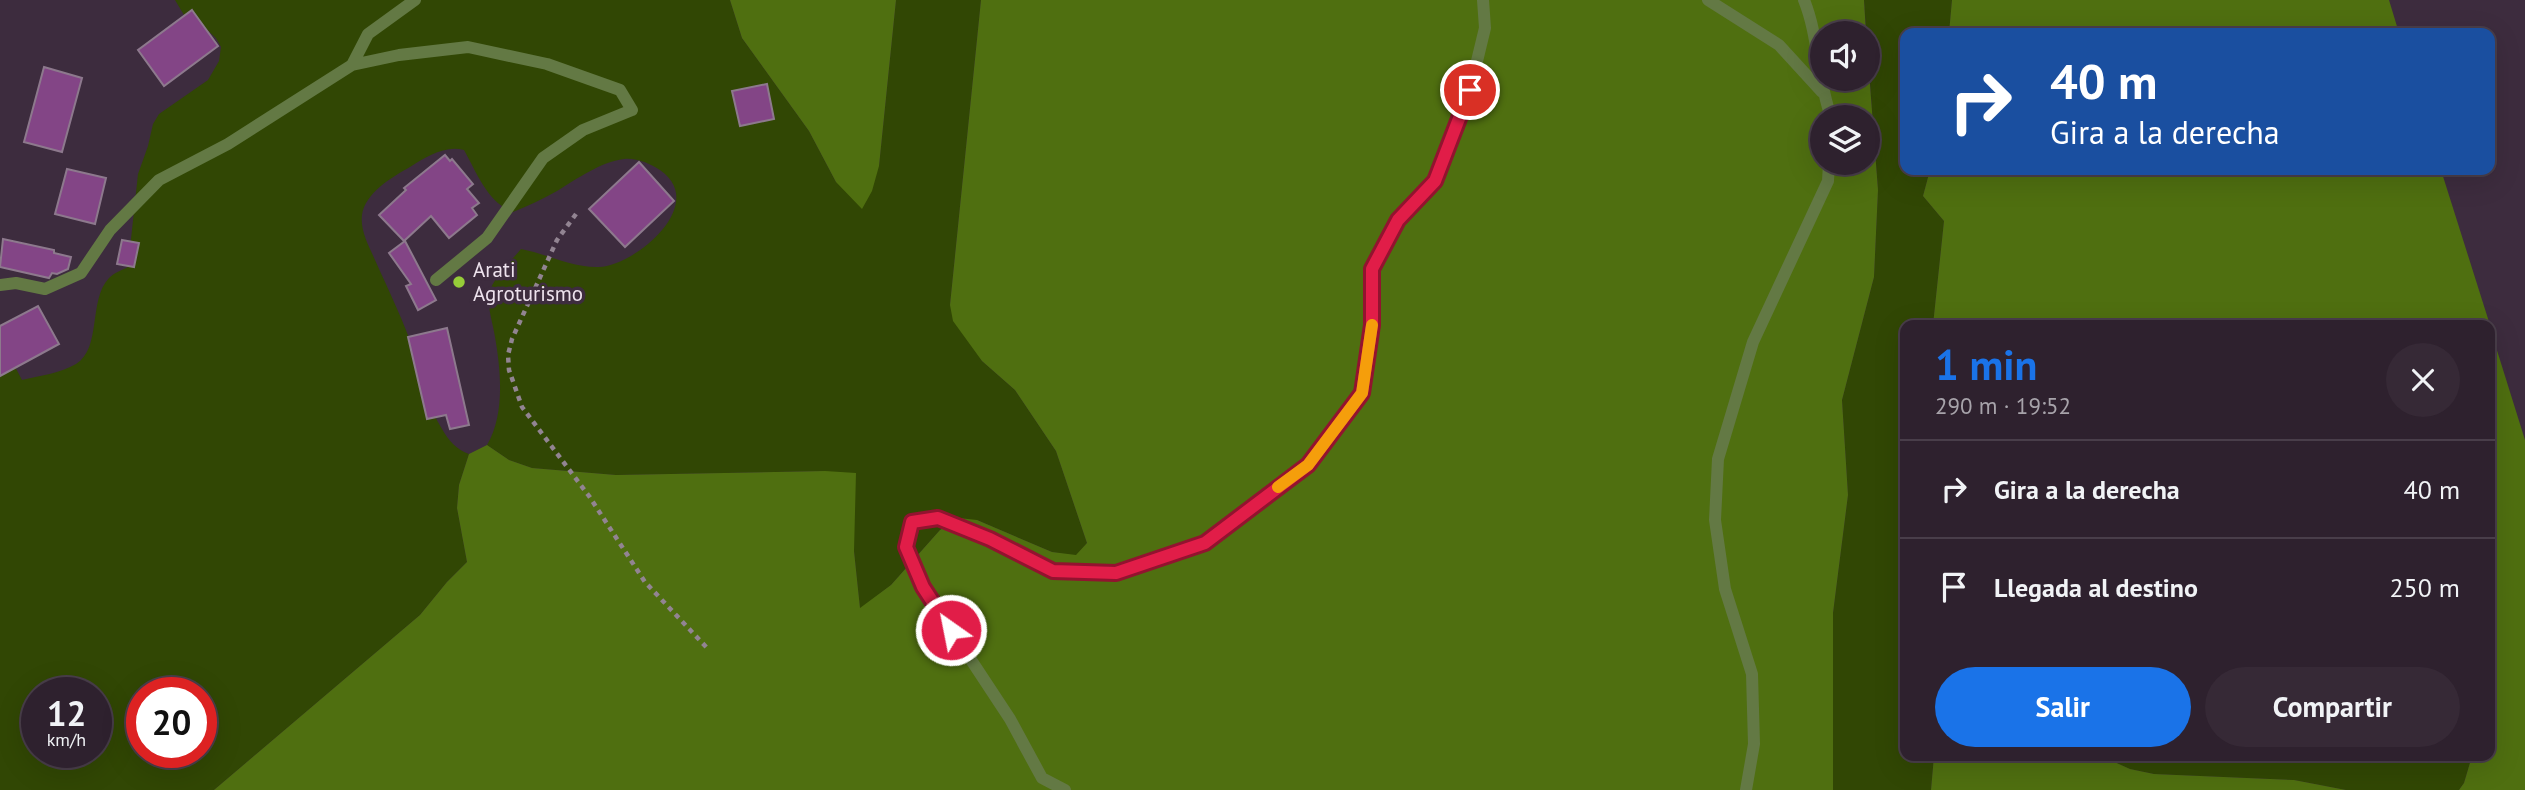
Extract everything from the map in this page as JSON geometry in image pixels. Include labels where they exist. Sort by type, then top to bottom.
[{"type":"lane","points":[[352,65],[368,34],[415,0]]},
{"type":"lane","points":[[1065,790],[1042,778],[1010,719],[923,587],[906,547],[912,522],[938,518],[990,539],[1053,571],[1116,573],[1205,543],[1308,465],[1362,393],[1372,325],[1372,269],[1398,220],[1435,181],[1470,90],[1485,28],[1483,0]]},
{"type":"lane","points":[[1708,0],[1779,45],[1822,92]]},
{"type":"lane","points":[[1804,0],[1811,17],[1822,92],[1827,105]]},
{"type":"lane","points":[[0,285],[16,283],[45,289],[81,273],[110,230],[159,180],[228,144],[352,65],[399,55],[468,47],[547,64],[620,90],[632,110],[583,130],[543,158],[488,238],[436,280]]},
{"type":"lane","points":[[1746,790],[1754,744],[1752,674],[1725,589],[1715,520],[1718,459],[1753,342],[1828,181],[1828,175]]},
{"type":"path","points":[[576,214],[557,240],[512,339],[508,355],[512,384],[522,407],[589,496],[645,582],[708,649]]},
{"type":"green space","points":[[175,0],[730,0],[742,38],[809,131],[836,182],[879,166],[896,0],[981,0],[950,305],[982,361],[1015,390],[1056,451],[1087,543],[1076,556],[1052,552],[977,520],[940,530],[891,585],[860,609],[854,551],[825,471],[616,475],[532,468],[509,460],[487,445],[497,420],[500,393],[499,364],[489,300],[491,288],[497,278],[521,249],[589,267],[614,264],[632,256],[649,244],[663,229],[673,213],[676,196],[671,181],[655,167],[624,159],[598,167],[546,197],[513,212],[489,194],[464,150],[450,149],[423,159],[380,187],[364,207],[362,221],[368,244],[411,342],[433,412],[450,441],[469,454],[459,485],[457,508],[467,562],[420,615],[214,790],[0,790],[0,329],[22,380],[64,370],[84,357],[92,336],[103,287],[111,276],[128,267],[138,174],[153,124],[159,114],[208,80],[219,61],[221,47],[203,26],[184,15]]},
{"type":"green space","points":[[730,0],[896,0],[879,166],[872,191],[862,209],[836,182],[809,131],[742,38]]},
{"type":"green space","points":[[981,0],[1864,0],[1865,21],[1810,21],[1810,91],[1870,91],[1872,105],[1810,105],[1810,175],[1877,175],[1878,190],[1874,277],[1842,400],[1848,495],[1833,613],[1833,790],[214,790],[420,615],[467,562],[457,508],[459,485],[469,454],[487,445],[509,460],[532,468],[616,475],[825,471],[856,473],[854,551],[860,608],[891,585],[940,530],[959,518],[977,520],[1052,552],[1076,555],[1087,543],[1056,451],[1015,390],[982,361],[953,321],[950,305]]},
{"type":"green space","points":[[1864,0],[1952,0],[1949,28],[1900,28],[1900,175],[1929,175],[1923,196],[1944,221],[1934,320],[1900,320],[1900,761],[1934,761],[1931,790],[1833,790],[1833,613],[1848,495],[1842,400],[1874,277],[1877,175],[1880,175],[1880,105],[1872,105],[1871,91],[1880,91],[1880,21],[1866,21]]},
{"type":"green space","points":[[1952,0],[2389,0],[2397,28],[1949,28]]},
{"type":"green space","points":[[1929,175],[2443,175],[2488,320],[1934,320],[1944,221],[1923,196]]},
{"type":"green space","points":[[2495,344],[2525,440],[2525,790],[2459,790],[2471,761],[2495,761]]},
{"type":"green space","points":[[1934,761],[2112,761],[2130,769],[2154,774],[2294,780],[2346,790],[1931,790]]},
{"type":"green space","points":[[2112,761],[2471,761],[2459,790],[2346,790],[2294,780],[2154,774],[2130,769]]},
{"type":"building","points":[[192,10],[218,46],[164,86],[138,50]]},
{"type":"building","points":[[44,67],[82,78],[62,152],[24,142]]},
{"type":"building","points":[[767,84],[774,119],[740,126],[732,91]]},
{"type":"building","points":[[445,155],[450,161],[452,159],[473,184],[467,189],[479,203],[472,208],[477,215],[449,238],[431,216],[404,241],[379,215],[406,190],[404,188]]},
{"type":"building","points":[[639,162],[674,201],[625,247],[589,209]]},
{"type":"building","points":[[67,169],[106,178],[95,224],[55,214]]},
{"type":"building","points":[[3,239],[54,250],[54,253],[71,257],[68,269],[57,274],[52,273],[49,278],[0,267]]},
{"type":"building","points":[[122,240],[139,243],[134,267],[117,264]]},
{"type":"building","points":[[405,241],[436,300],[418,310],[406,286],[411,284],[389,253]]},
{"type":"building","points":[[38,306],[59,344],[0,376],[0,326]]},
{"type":"building","points":[[447,328],[469,425],[450,429],[446,415],[427,419],[408,337]]},
{"type":"slow traffic","points":[[1278,487],[1308,465],[1362,393],[1372,325]]},
{"type":"place","name":"Arati Agroturismo","points":[[459,282]]},
{"type":"route","points":[[951,630],[923,587],[906,547],[912,522],[938,518],[990,539],[1053,571],[1116,573],[1205,543],[1308,465],[1362,393],[1372,325],[1372,269],[1398,220],[1435,181],[1470,90]]}]
